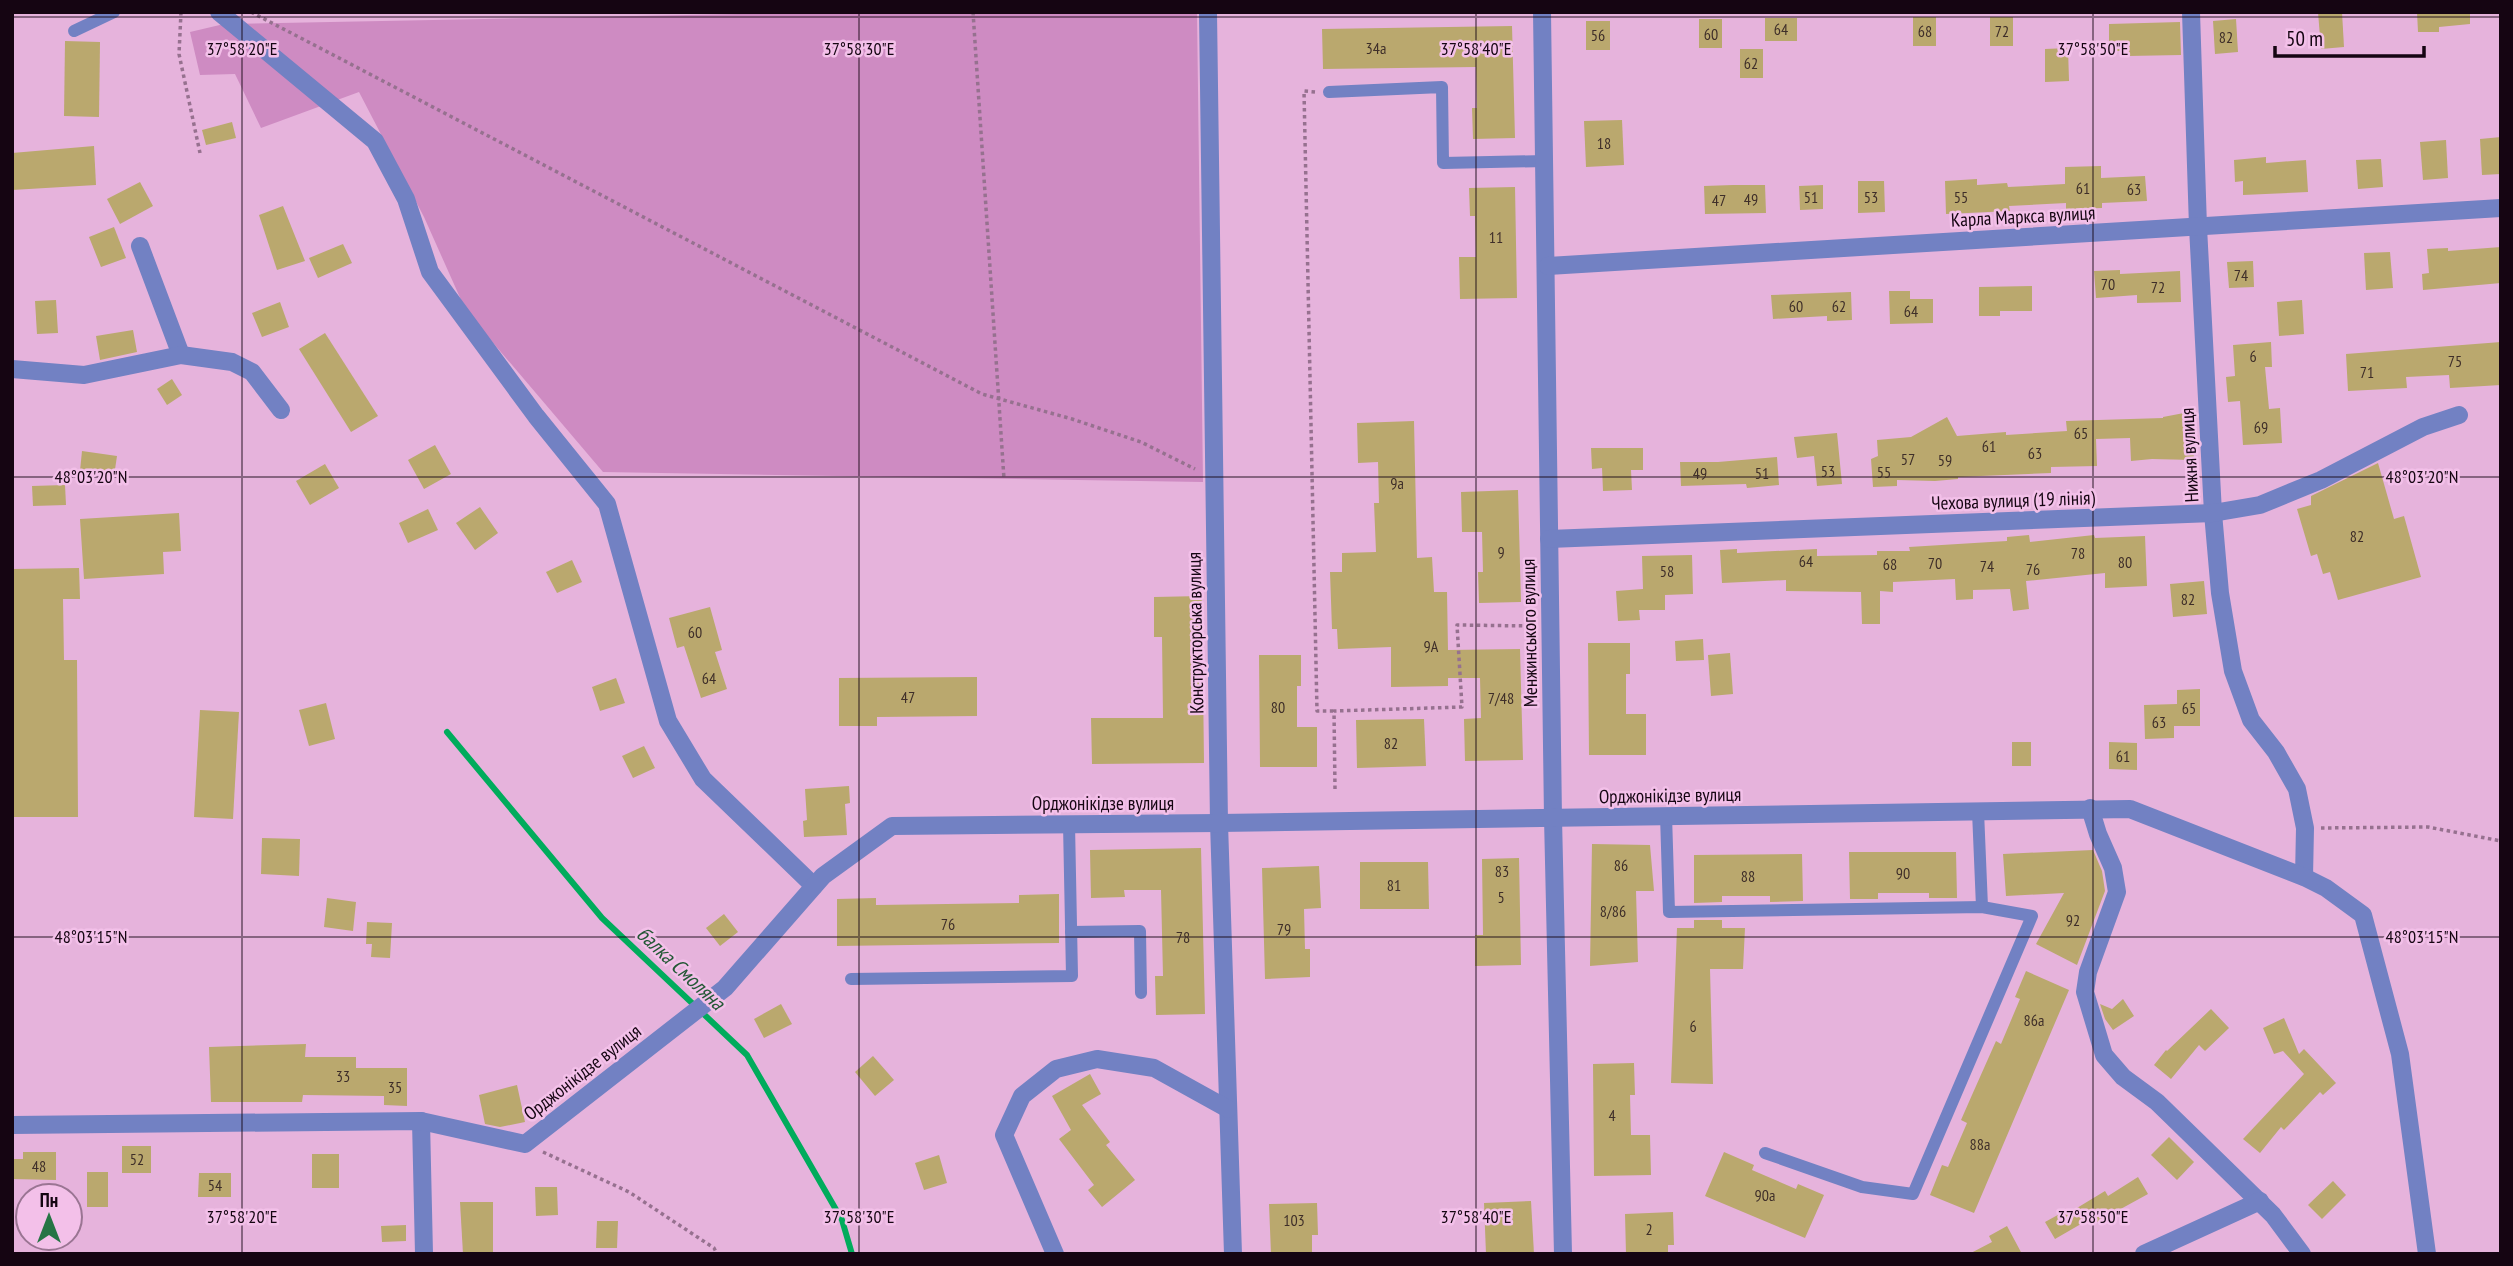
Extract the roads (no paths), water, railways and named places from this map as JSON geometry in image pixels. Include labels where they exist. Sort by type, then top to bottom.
[{"type":"street","points":[[219,12],[375,141],[407,199],[430,272],[536,416],[607,504],[667,721],[703,779],[814,886]]},
{"type":"street","name":"Конструкторська вулиця","points":[[1208,12],[1219,823],[1233,1254]]},
{"type":"street","name":"Менжинського вулиця","points":[[1542,12],[1548,266],[1553,818],[1563,1254]]},
{"type":"street","name":"Нижня вулиця","points":[[2191,12],[2198,227],[2213,513],[2220,593],[2233,671],[2251,720],[2276,752],[2297,789],[2305,828],[2304,877]]},
{"type":"street","name":"Карла Маркса вулиця","points":[[1548,266],[2501,208]]},
{"type":"street","points":[[140,246],[181,355]]},
{"type":"street","points":[[12,369],[84,375],[181,355],[232,362],[252,372],[281,410]]},
{"type":"street","name":"Чехова вулиця (19 лiнiя)","points":[[1549,539],[2213,513],[2260,505],[2321,480],[2423,427],[2459,415]]},
{"type":"street","points":[[2090,808],[2113,868],[2117,892],[2088,972],[2085,992],[2104,1055],[2123,1077],[2157,1101],[2273,1214],[2302,1254]]},
{"type":"street","name":"Орджонікідзе вулиця","points":[[12,1125],[421,1121],[525,1144],[725,988],[823,876],[892,826],[2130,809],[2304,877],[2326,888],[2363,915],[2400,1054],[2427,1254]]},
{"type":"street","points":[[1055,1254],[1004,1135],[1022,1096],[1056,1069],[1097,1059],[1154,1068],[1228,1109]]},
{"type":"street","points":[[421,1121],[424,1254]]},
{"type":"street","points":[[2144,1254],[2260,1201]]},
{"type":"lane","points":[[74,31],[114,12]]},
{"type":"lane","points":[[1329,92],[1441,87],[1443,163],[1545,161]]},
{"type":"lane","points":[[1978,811],[1982,907]]},
{"type":"lane","points":[[1666,815],[1669,912],[1982,907],[2032,916],[1913,1194],[1862,1187],[1765,1153]]},
{"type":"lane","points":[[850,979],[1072,976],[1069,824]]},
{"type":"lane","points":[[1071,932],[1140,931],[1141,993]]},
{"type":"waterway","name":"балка Смоляна","points":[[447,732],[602,918],[747,1055],[842,1220],[852,1254]]}]
